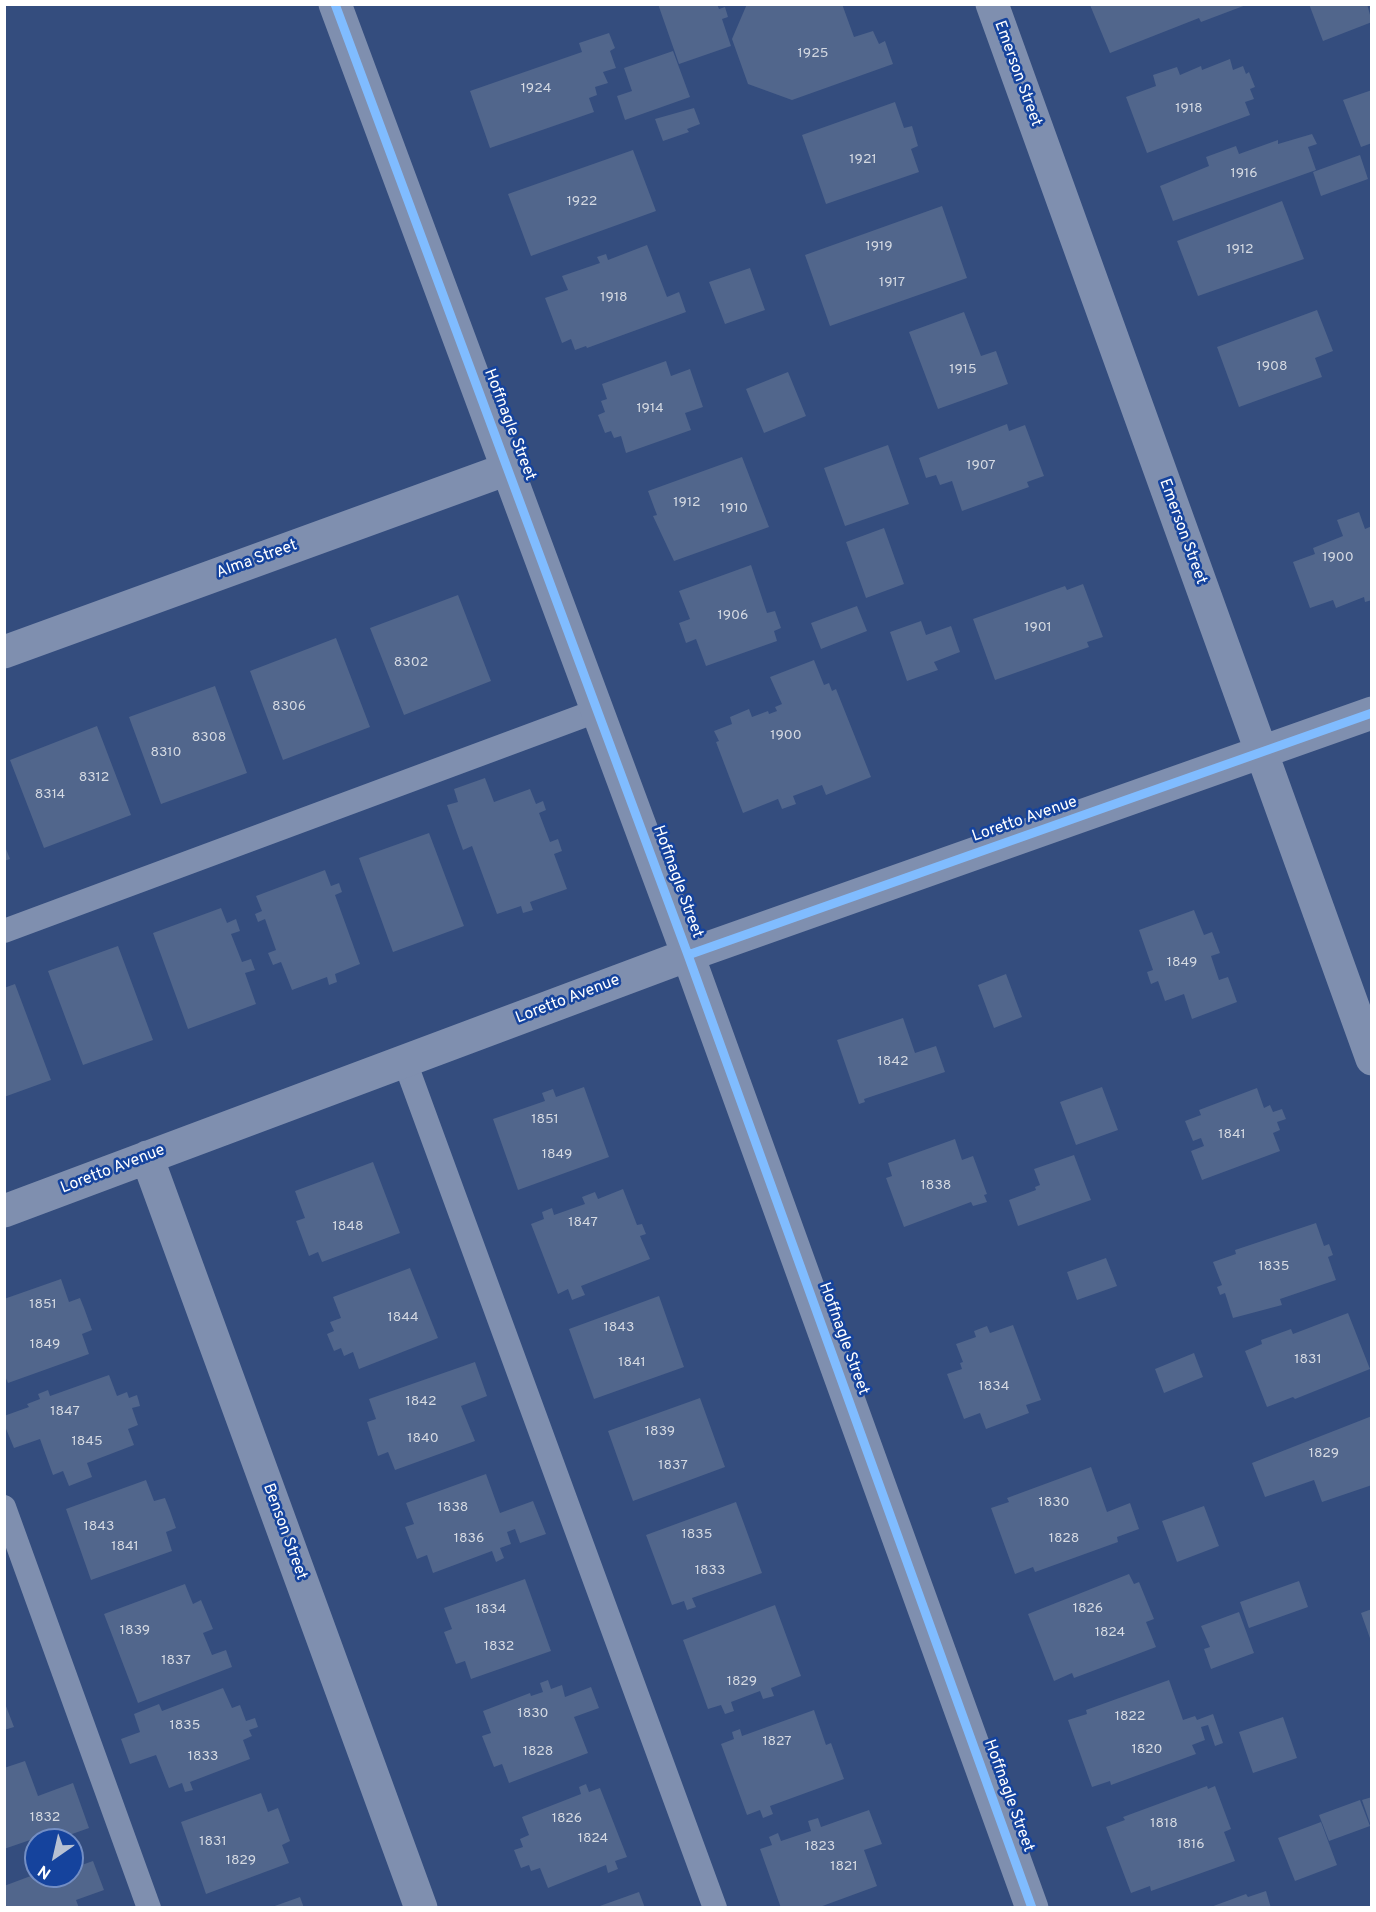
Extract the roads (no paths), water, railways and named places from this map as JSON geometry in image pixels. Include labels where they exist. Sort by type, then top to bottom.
[{"type":"street","name":"Hoffnagle Street","points":[[335,4],[599,710],[1032,1908]]},
{"type":"street","name":"Emerson Street","points":[[992,4],[1371,1059]]},
{"type":"street","name":"Alma Street","points":[[4,652],[510,468]]},
{"type":"street","name":"Loretto Avenue","points":[[4,1211],[688,955],[1371,713]]},
{"type":"street","name":"Benson Street","points":[[147,1157],[421,1908]]},
{"type":"lane","points":[[4,931],[599,710]]},
{"type":"lane","points":[[405,1062],[715,1908]]},
{"type":"lane","points":[[4,1507],[149,1908]]}]
